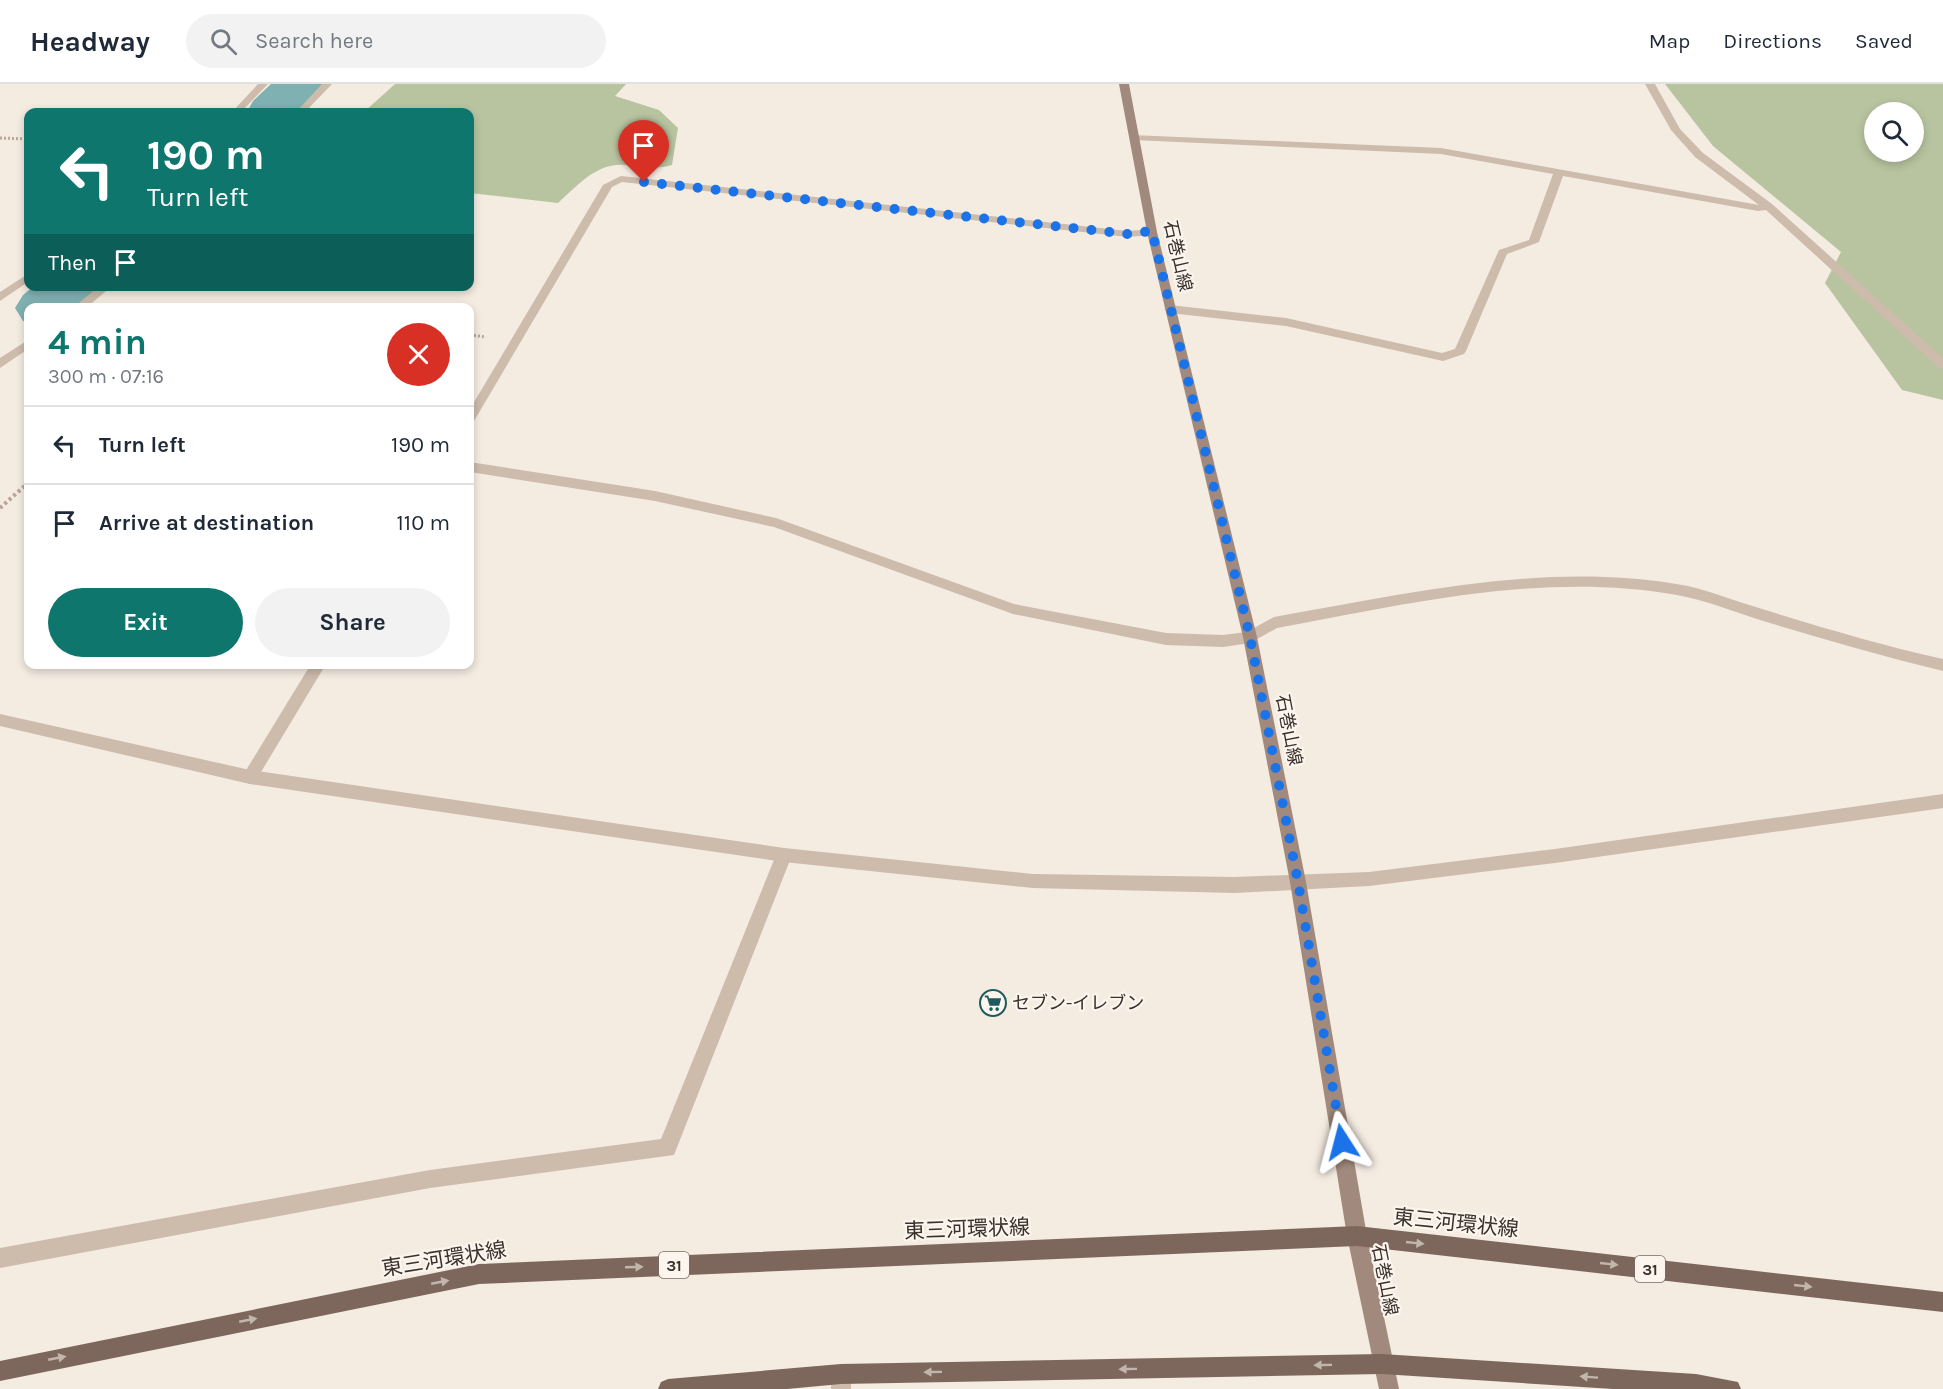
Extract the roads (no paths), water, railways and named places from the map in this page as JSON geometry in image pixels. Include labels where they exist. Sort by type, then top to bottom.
[{"type":"main road","name":"石巻山線","points":[[1124,84],[1152,231],[1250,637],[1298,882],[1357,1236],[1389,1389]]},
{"type":"main road","name":"東三河環状線","points":[[0,1371],[479,1274],[1357,1236],[1943,1302]]},
{"type":"main road","points":[[668,1389],[841,1381],[1382,1364],[1696,1384],[1731,1389]]},
{"type":"street","points":[[240,108],[263,84]]},
{"type":"street","points":[[304,108],[327,84]]},
{"type":"street","points":[[1650,84],[1676,130],[1699,155],[1768,206],[1943,364]]},
{"type":"street","points":[[1134,137],[1441,152],[1758,207],[1768,206]]},
{"type":"street","points":[[1170,309],[1286,322],[1443,357],[1460,351],[1503,252],[1534,242],[1559,172]]},
{"type":"street","points":[[474,411],[608,185],[621,179],[1128,234],[1152,231]]},
{"type":"street","points":[[0,297],[24,280]]},
{"type":"street","points":[[85,303],[100,291]]},
{"type":"street","points":[[0,364],[24,347]]},
{"type":"street","points":[[474,468],[655,496],[776,523],[1012,609],[1166,639],[1223,641],[1250,637],[1274,623],[1463,590],[1538,582],[1622,582],[1678,589],[1890,653],[1943,665]]},
{"type":"street","points":[[250,777],[316,669]]},
{"type":"street","points":[[0,720],[250,777],[784,855],[1033,881],[1235,885],[1369,879],[1555,856],[1943,801]]},
{"type":"street","points":[[0,1258],[429,1179],[667,1148],[784,855]]},
{"type":"waterway","points":[[275,108],[299,84]]},
{"type":"waterway","points":[[50,303],[66,291]]},
{"type":"place","name":"セブン-イレブン","points":[[993,1003]]}]
